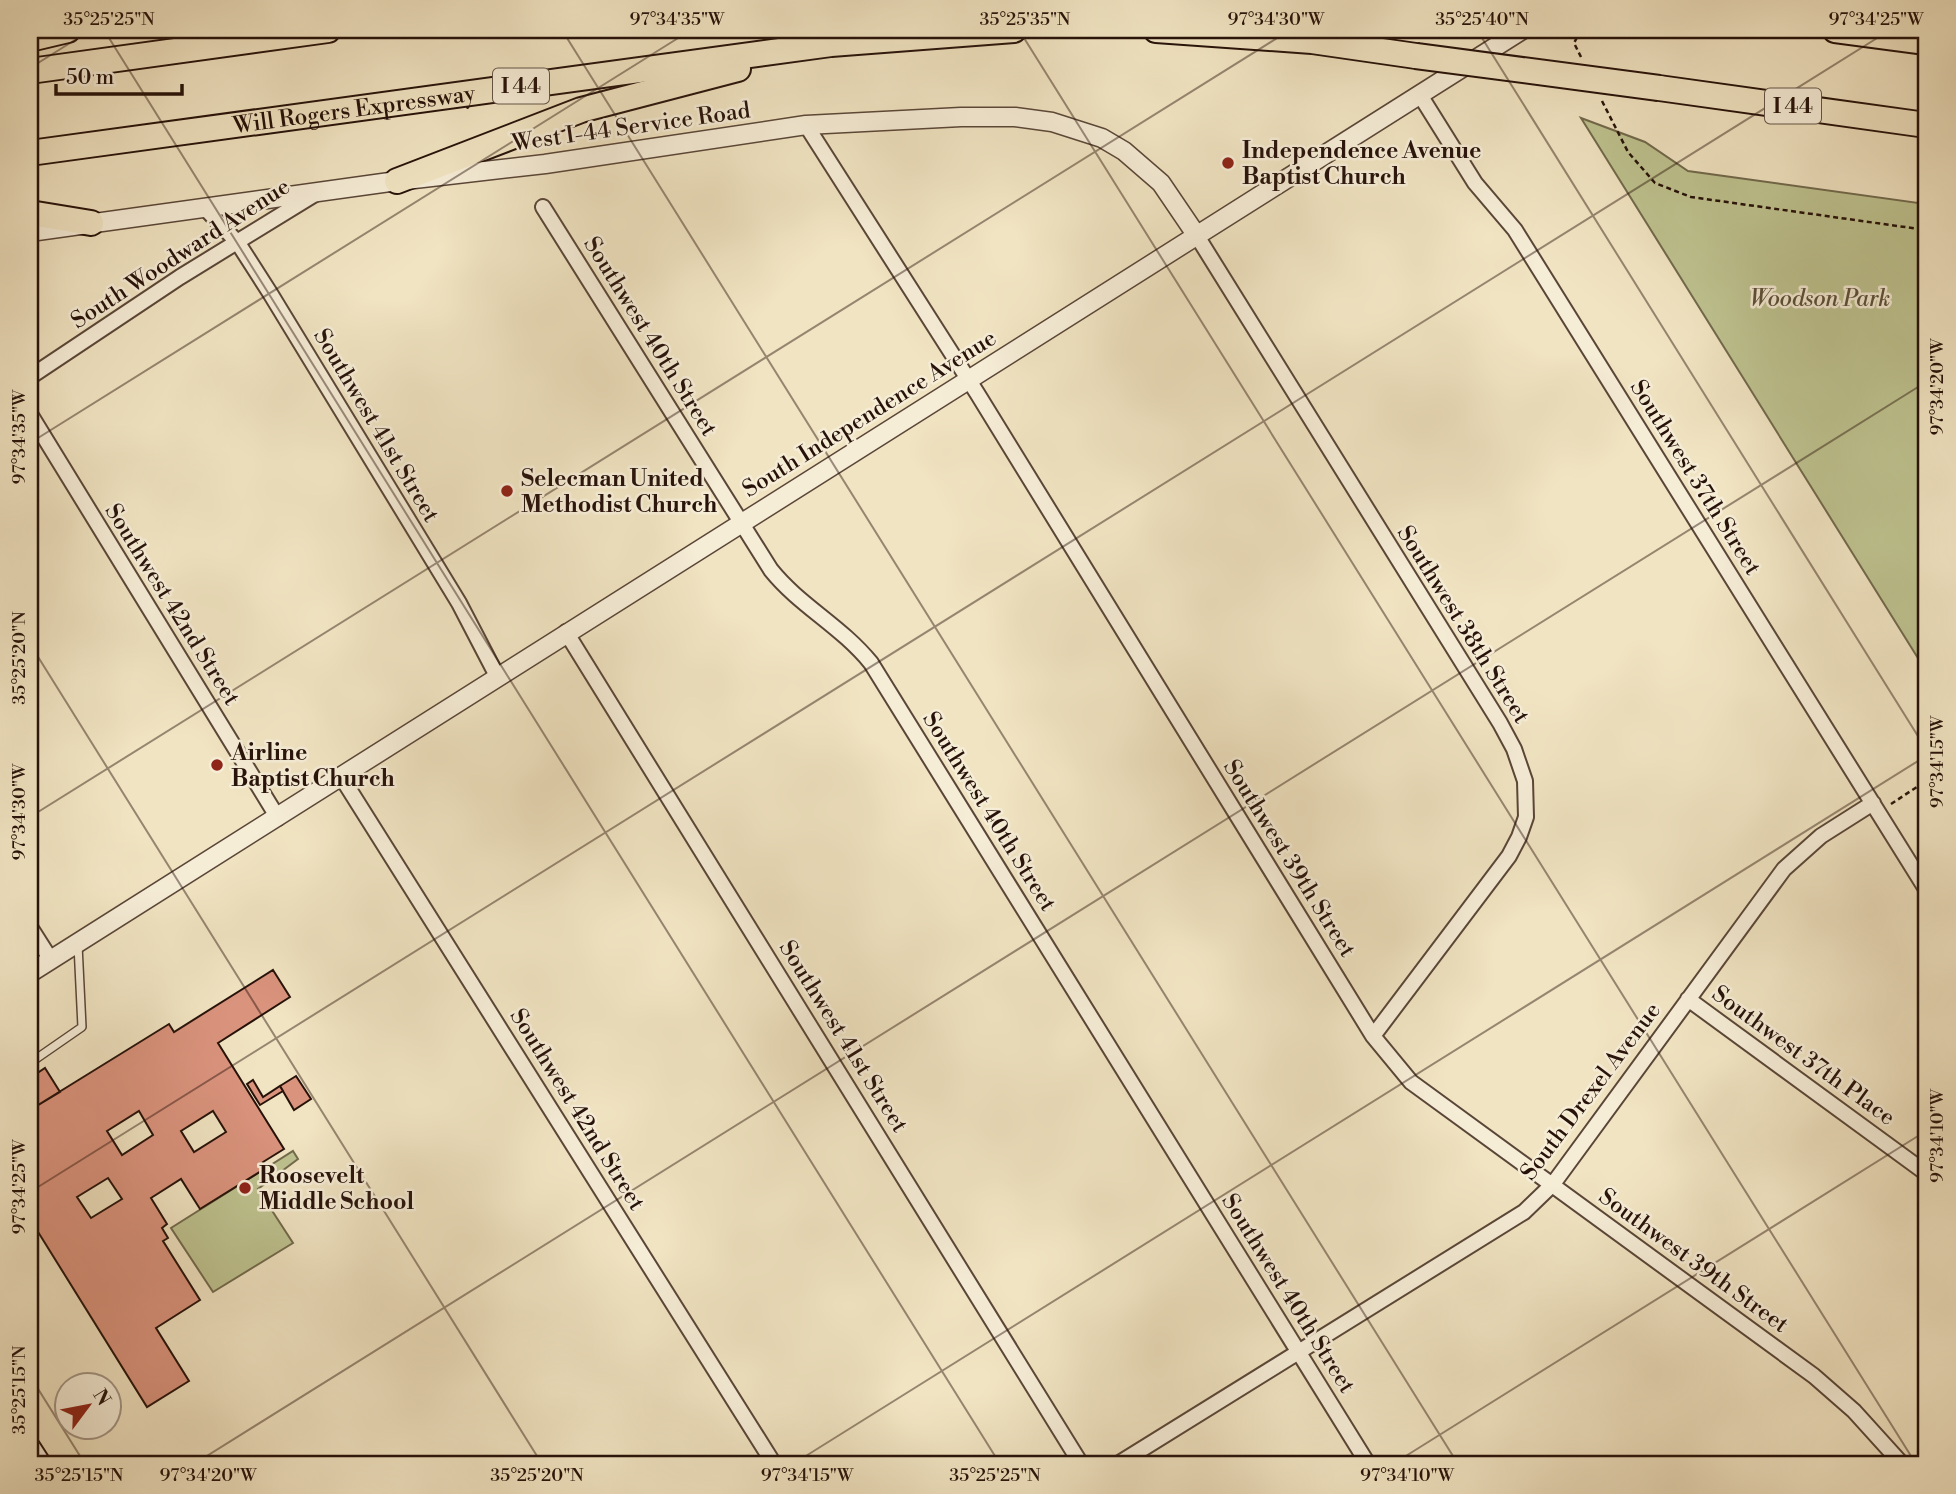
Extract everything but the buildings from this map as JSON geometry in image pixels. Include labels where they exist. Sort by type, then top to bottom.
[{"type":"highway","points":[[30,39],[68,30]]},
{"type":"highway","points":[[30,71],[328,30]]},
{"type":"highway","name":"Will Rogers Expressway","points":[[30,153],[831,44],[1014,30]]},
{"type":"highway","name":"I 44","points":[[1156,30],[1312,41],[1926,125]]},
{"type":"highway","points":[[1835,30],[1926,42]]},
{"type":"highway","points":[[397,181],[581,110],[831,44]]},
{"type":"highway","points":[[30,213],[91,223]]},
{"type":"main road","points":[[30,1447],[41,1464]]},
{"type":"street","name":"South Independence Avenue","points":[[30,973],[1522,30]]},
{"type":"street","name":"Southwest 37th Street","points":[[1420,95],[1475,183],[1515,230],[1926,889]]},
{"type":"street","name":"West I-44 Service Road","points":[[30,232],[320,191],[545,164],[806,125],[1015,117],[1082,130],[1102,138],[1141,164],[1161,183],[1197,236]]},
{"type":"street","name":"Southwest 39th Street","points":[[806,125],[968,379],[1373,1037],[1411,1082],[1814,1376],[1854,1411],[1902,1464]]},
{"type":"street","name":"South Woodward Avenue","points":[[30,377],[320,191]]},
{"type":"street","name":"Southwest 41st Street","points":[[204,207],[238,243],[459,603],[497,676]]},
{"type":"street","name":"Southwest 40th Street","points":[[543,207],[741,523],[788,590],[846,634],[871,663],[1368,1464]]},
{"type":"street","name":"Southwest 38th Street","points":[[1197,236],[1500,723],[1514,749],[1525,780],[1526,817],[1508,856],[1373,1037]]},
{"type":"street","name":"Southwest 42nd Street","points":[[30,414],[278,818]]},
{"type":"street","name":"Southwest 41st Street","points":[[566,632],[1081,1464]]},
{"type":"street","name":"Southwest 42nd Street","points":[[342,778],[774,1464]]},
{"type":"street","name":"South Drexel Avenue","points":[[1118,1464],[1514,1219],[1553,1184],[1784,869],[1821,836],[1876,808]]},
{"type":"street","points":[[30,927],[51,960]]},
{"type":"street","name":"Southwest 37th Place","points":[[1688,999],[1926,1173]]},
{"type":"lane","points":[[30,1063],[82,1027],[78,943]]},
{"type":"path","points":[[1581,30],[1574,43],[1586,67]]},
{"type":"path","points":[[1598,92],[1628,152],[1655,183],[1691,197],[1926,230]]},
{"type":"path","points":[[1876,808],[1926,781]]},
{"type":"green space","name":"Woodson Park","points":[[1581,118],[1645,142],[1688,171],[1926,204],[1926,671]]},
{"type":"green space","points":[[293,1151],[298,1159],[258,1189],[293,1243],[213,1292],[171,1228]]},
{"type":"place","name":"Independence Avenue Baptist Church","points":[[1228,163]]},
{"type":"place","name":"Selecman United Methodist Church","points":[[507,491]]},
{"type":"place","name":"Airline Baptist Church","points":[[217,765]]},
{"type":"place","name":"Roosevelt Middle School","points":[[245,1188]]}]
